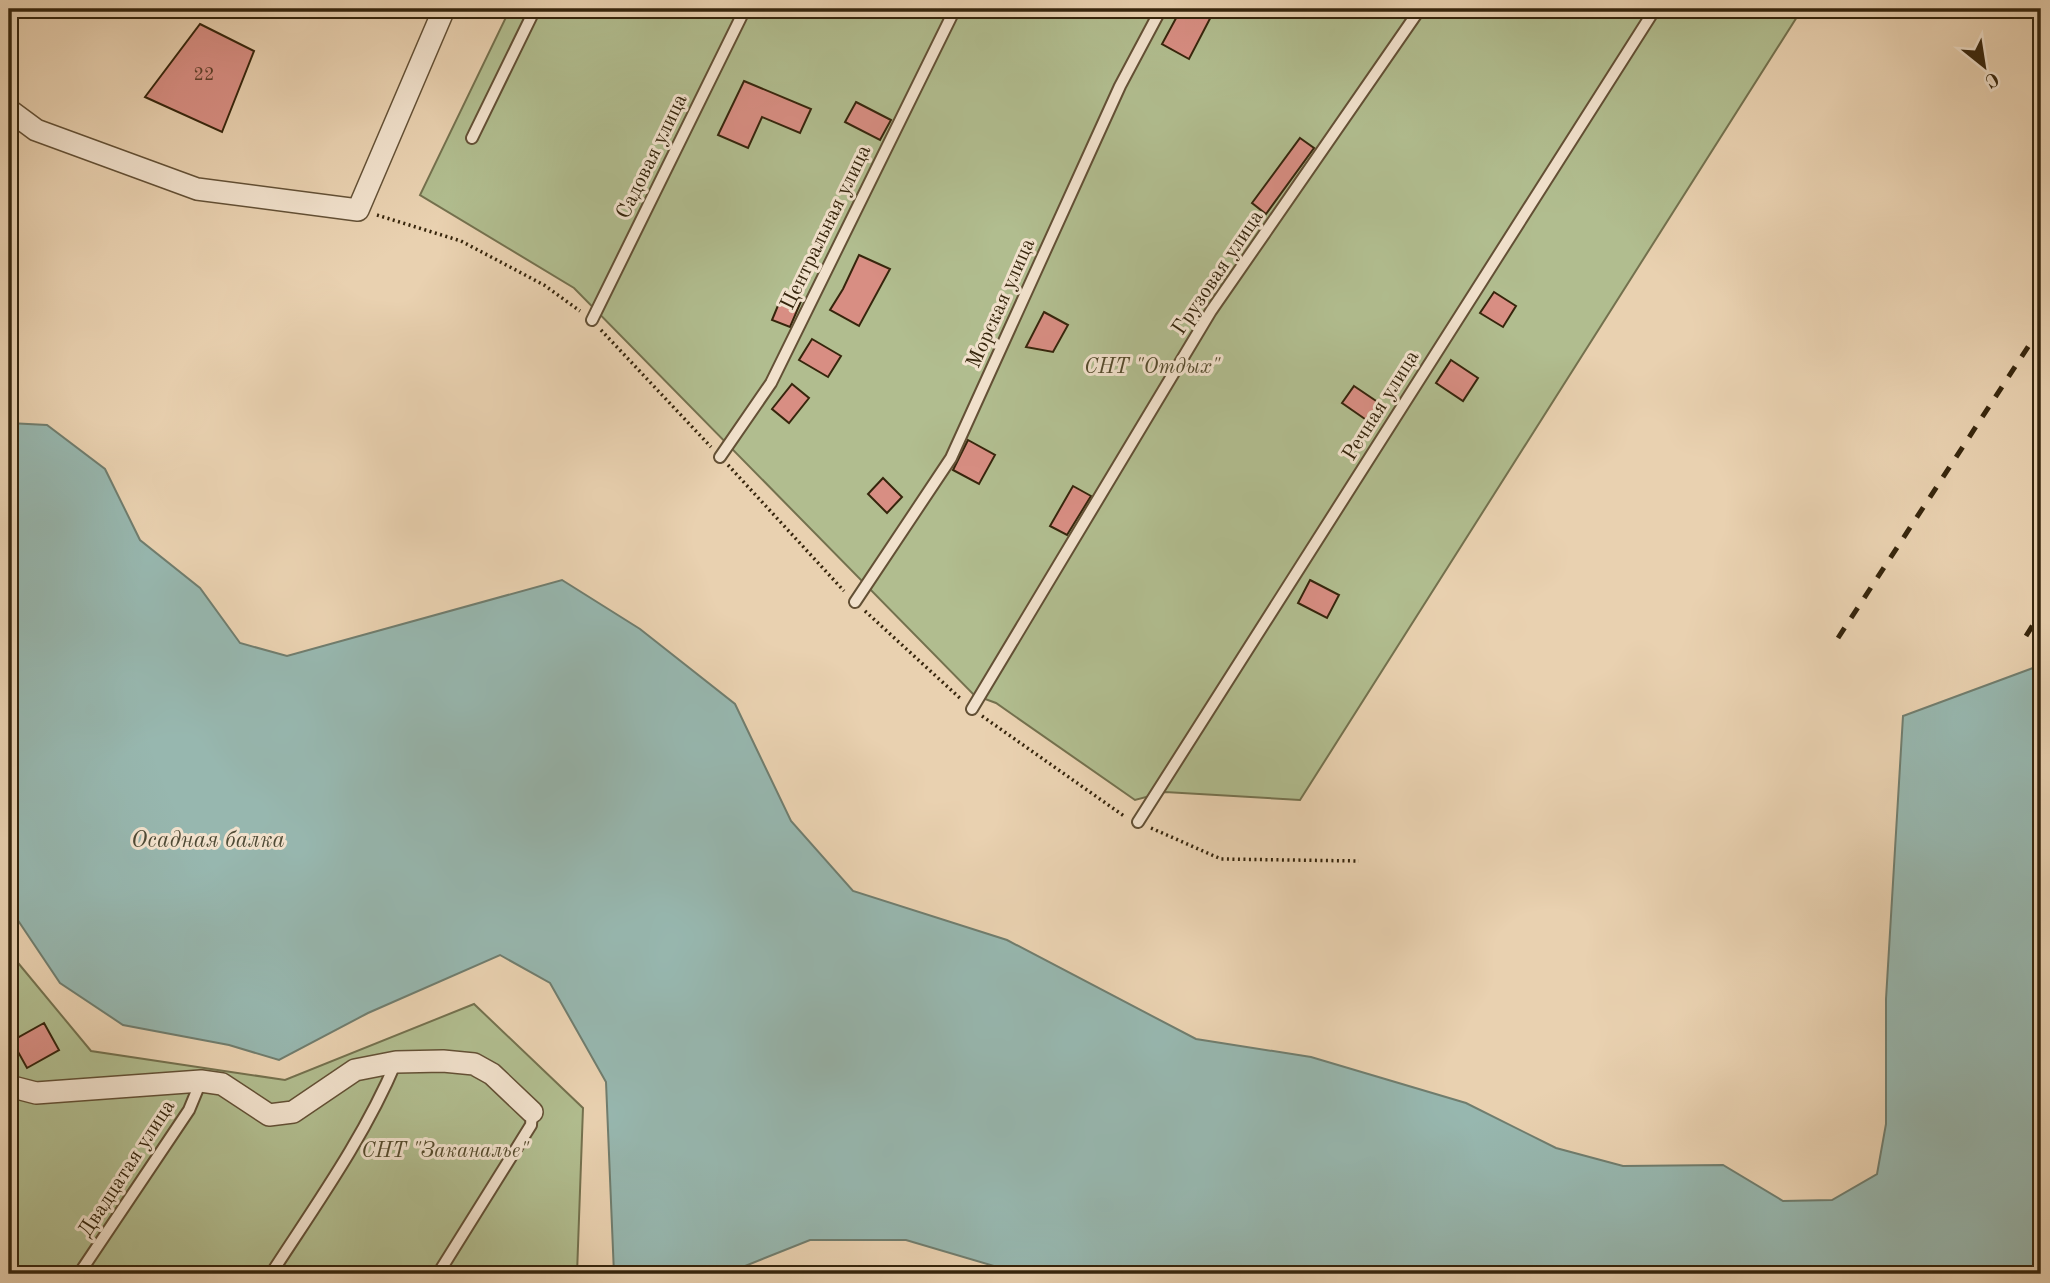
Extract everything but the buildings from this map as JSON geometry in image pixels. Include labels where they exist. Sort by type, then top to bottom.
[{"type":"street","points":[[9,110],[36,130],[197,189],[358,209],[444,9]]},
{"type":"street","points":[[9,1086],[36,1093],[201,1081],[222,1084],[269,1115],[293,1112],[355,1069],[396,1062],[443,1061],[474,1064],[492,1074],[532,1112]]},
{"type":"lane","points":[[472,138],[536,9]]},
{"type":"lane","name":"Садовая улица","points":[[592,320],[745,9]]},
{"type":"lane","name":"Центральная улица","points":[[720,457],[771,383],[955,9]]},
{"type":"lane","name":"Морская улица","points":[[855,602],[951,458],[1120,86],[1161,9]]},
{"type":"lane","name":"Грузовая улица","points":[[972,709],[1211,311],[1420,9]]},
{"type":"lane","name":"Речная улица","points":[[1138,822],[1655,9]]},
{"type":"lane","points":[[271,1274],[342,1163],[387,1084],[396,1062]]},
{"type":"lane","name":"Двадцатая улица","points":[[79,1274],[189,1110],[201,1081]]},
{"type":"lane","points":[[438,1274],[531,1125],[532,1112]]},
{"type":"path","points":[[358,209],[461,241],[544,285],[592,320],[855,602],[972,709],[1117,813],[1221,859],[1359,861]]},
{"type":"green space","name":"СНТ \"Отдых\"","points":[[510,9],[1802,9],[1300,800],[1165,792],[1135,800],[996,703],[974,695],[574,288],[420,195]]},
{"type":"green space","name":"СНТ \"Заканалье\"","points":[[9,952],[91,1051],[285,1080],[474,1004],[583,1108],[577,1274],[9,1274]]},
{"type":"water","name":"Осадная балка","points":[[9,423],[47,425],[105,469],[140,540],[200,588],[240,643],[287,656],[562,580],[640,629],[735,704],[791,821],[853,891],[1007,940],[1196,1039],[1311,1057],[1466,1103],[1556,1148],[1623,1166],[1723,1165],[1783,1201],[1832,1200],[1877,1174],[1886,1124],[1886,999],[1903,716],[2041,665],[2041,1274],[1021,1274],[906,1240],[810,1240],[740,1268],[737,1274],[614,1274],[606,1082],[550,983],[500,955],[368,1013],[279,1060],[229,1045],[123,1025],[60,983],[9,907]]},
{"type":"railway","points":[[1838,638],[2041,327]]},
{"type":"railway","points":[[2026,636],[2041,612]]}]
